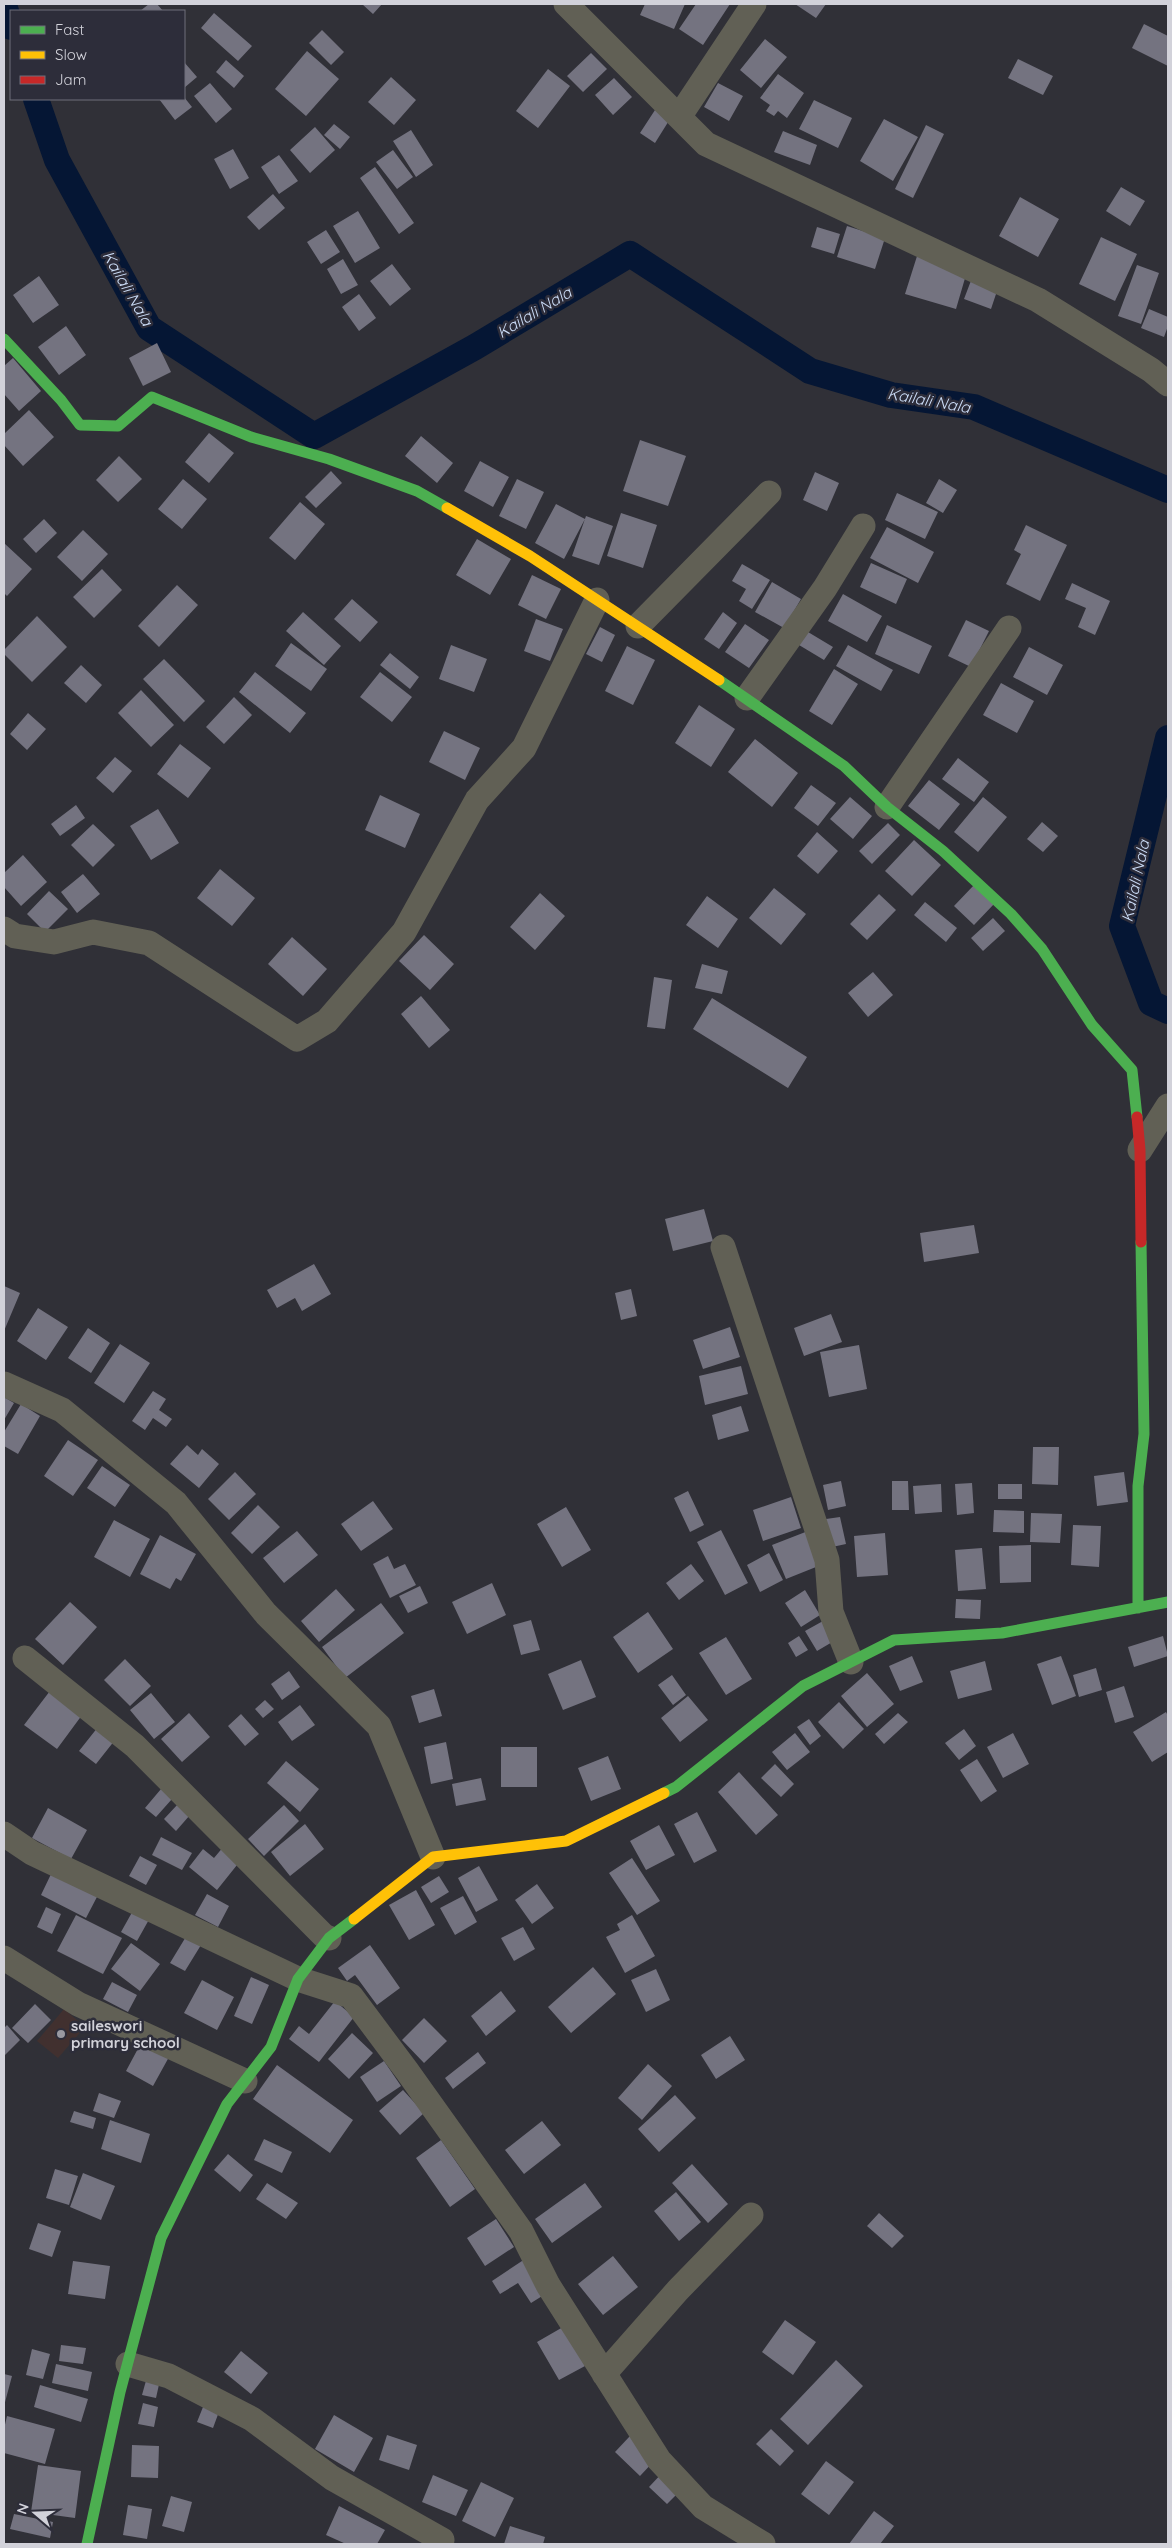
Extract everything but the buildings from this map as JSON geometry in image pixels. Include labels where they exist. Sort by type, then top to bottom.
[{"type":"street","points":[[566,4],[706,144],[1038,300],[1151,370],[1168,384]]},
{"type":"street","points":[[679,117],[754,4]]},
{"type":"street","points":[[4,340],[61,400],[80,425],[118,426],[152,397],[251,437],[329,459],[417,491],[530,556],[747,698],[844,766],[888,807],[943,851],[1011,914],[1042,949],[1092,1025],[1132,1070],[1140,1150],[1144,1434],[1138,1486],[1138,1608]]},
{"type":"street","points":[[638,626],[768,493]]},
{"type":"street","points":[[747,698],[825,588],[863,526]]},
{"type":"street","points":[[4,929],[15,936],[54,942],[93,932],[149,943],[297,1039],[327,1022],[404,932],[477,800],[524,748],[597,600]]},
{"type":"street","points":[[888,807],[1009,628]]},
{"type":"street","points":[[1140,1150],[1168,1106]]},
{"type":"street","points":[[723,1247],[827,1560],[830,1612],[851,1662]]},
{"type":"street","points":[[4,1384],[62,1410],[176,1503],[266,1614],[380,1726],[433,1857]]},
{"type":"street","points":[[87,2544],[128,2364],[161,2238],[228,2104],[271,2048],[298,1979],[329,1938],[433,1857],[566,1841],[676,1787],[803,1686],[894,1640],[1002,1633],[1168,1602]]},
{"type":"street","points":[[24,1658],[135,1746],[324,1936],[329,1938]]},
{"type":"street","points":[[4,1834],[32,1854],[298,1979],[351,1996],[408,2071],[521,2230],[548,2285],[658,2460],[703,2507],[763,2544]]},
{"type":"street","points":[[4,1958],[78,2004],[245,2081]]},
{"type":"street","points":[[604,2374],[678,2290],[751,2215]]},
{"type":"street","points":[[128,2364],[169,2376],[252,2419],[332,2478],[442,2540],[440,2544]]},
{"type":"shaded area","name":"saileswori primary school","points":[[64,2009],[85,2027],[58,2058],[37,2041]]},
{"type":"waterway","name":"Kailali Nala","points":[[4,5],[10,24]]},
{"type":"waterway","name":"Kailali Nala","points":[[36,100],[57,160],[149,328],[314,436],[475,347],[630,254],[810,371],[891,395],[974,407],[1168,490]]},
{"type":"waterway","name":"Kailali Nala","points":[[1168,738],[1122,926],[1151,1003],[1168,1011]]},
{"type":"traffic: fast","points":[[4,339],[61,400],[80,425],[118,426],[152,397],[251,437],[329,459],[417,491],[447,508]]},
{"type":"traffic: fast","points":[[719,680],[844,766],[887,807],[943,851],[1011,914],[1042,949],[1092,1025],[1132,1070],[1137,1117]]},
{"type":"traffic: fast","points":[[1138,1608],[1138,1486],[1144,1434],[1141,1242]]},
{"type":"traffic: fast","points":[[664,1793],[676,1787],[803,1686],[894,1640],[1002,1633],[1168,1602]]},
{"type":"traffic: fast","points":[[87,2544],[120,2392],[161,2238],[227,2104],[271,2047],[298,1979],[329,1938],[354,1919]]},
{"type":"traffic: slow","points":[[447,508],[530,556],[719,680]]},
{"type":"traffic: slow","points":[[354,1919],[433,1857],[566,1841],[664,1793]]},
{"type":"traffic: jam","points":[[1137,1117],[1140,1150],[1141,1242]]},
{"type":"place","name":"saileswori primary school","points":[[61,2034]]}]
